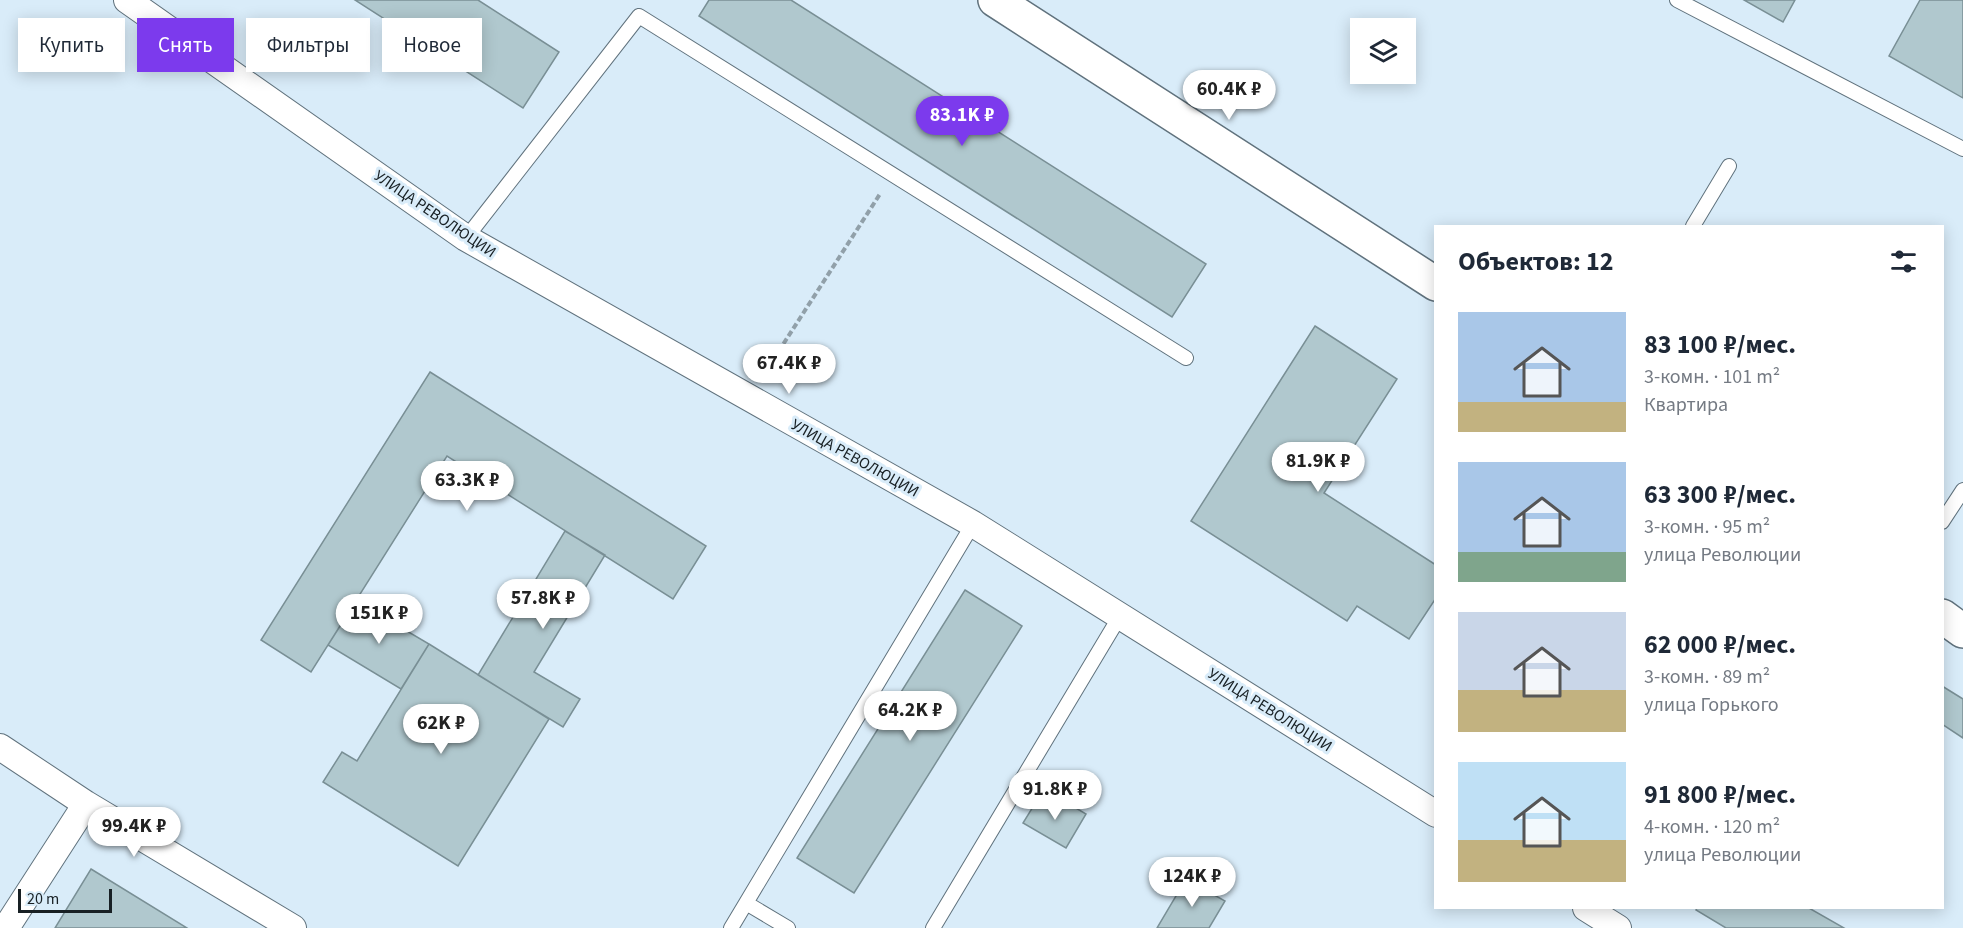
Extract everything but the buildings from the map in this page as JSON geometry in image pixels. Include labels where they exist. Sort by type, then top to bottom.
[{"type":"street","name":"УЛИЦА РЕВОЛЮЦИИ","points":[[127,0],[466,238],[973,524],[1434,813]]},
{"type":"street","points":[[995,0],[1434,283]]},
{"type":"street","points":[[1944,617],[1963,631]]},
{"type":"street","points":[[0,747],[86,804],[293,928]]},
{"type":"street","points":[[6,928],[86,804]]},
{"type":"street","points":[[1588,909],[1618,928]]},
{"type":"lane","points":[[1677,0],[1963,149]]},
{"type":"lane","points":[[466,238],[639,16],[1186,358]]},
{"type":"lane","points":[[1694,225],[1729,166]]},
{"type":"lane","points":[[1944,519],[1963,490]]},
{"type":"lane","points":[[731,928],[973,524]]},
{"type":"lane","points":[[933,928],[1120,616]]},
{"type":"lane","points":[[746,903],[788,928]]},
{"type":"path","points":[[749,398],[892,174]]}]
